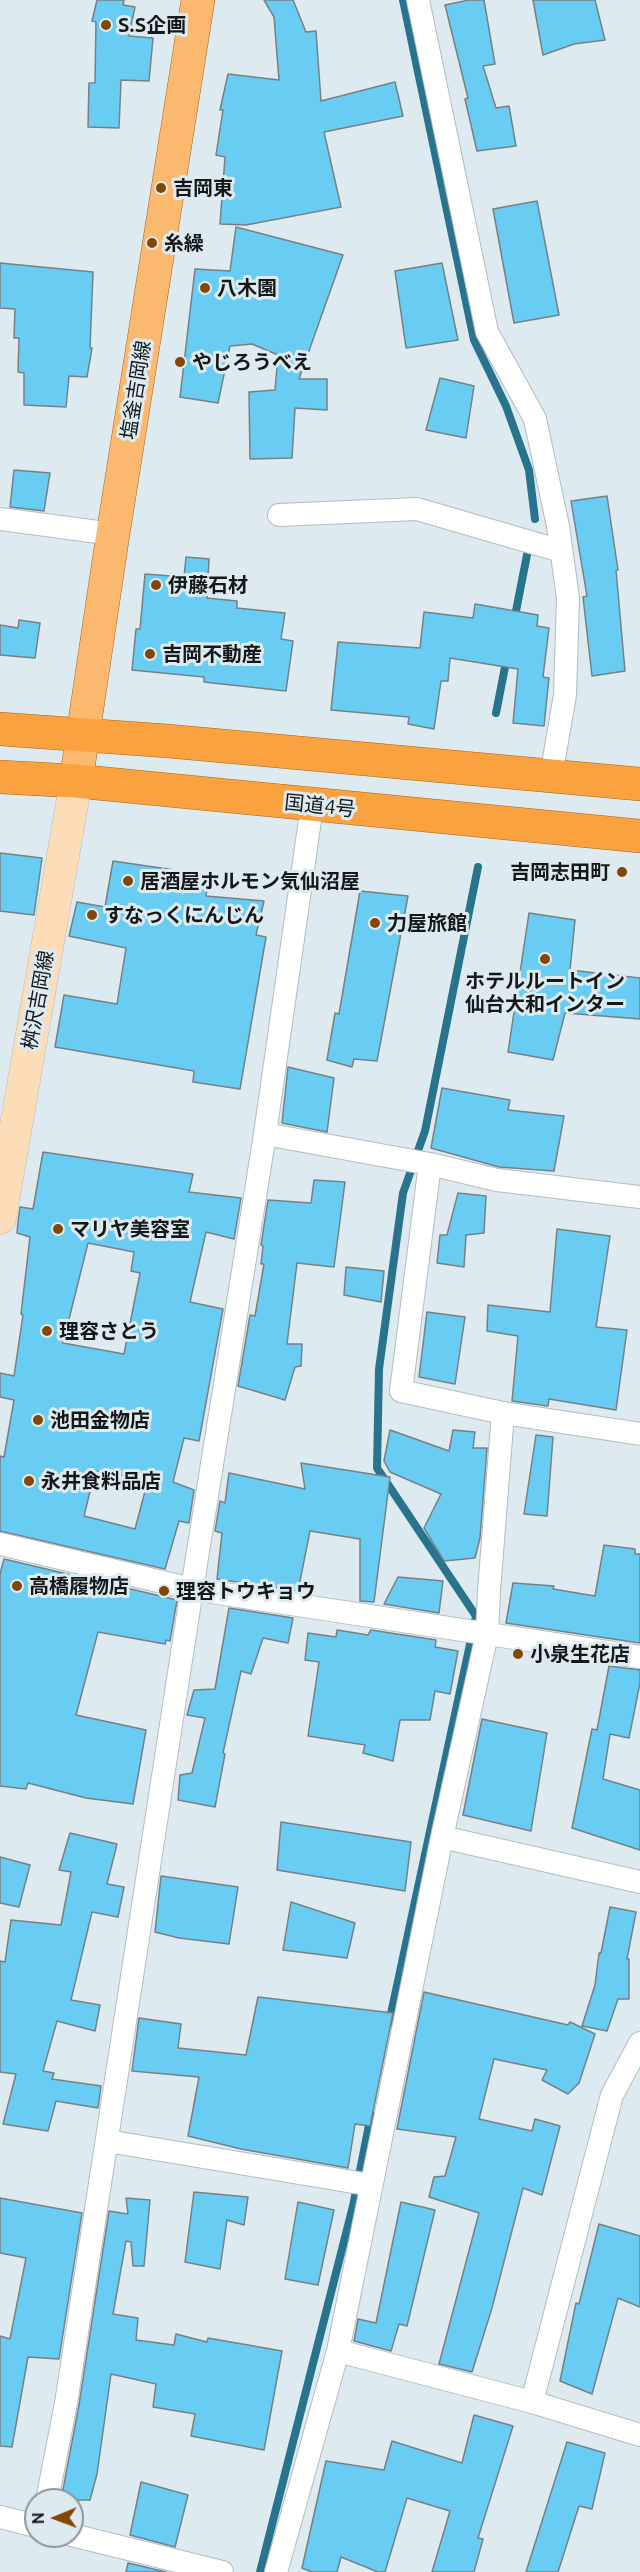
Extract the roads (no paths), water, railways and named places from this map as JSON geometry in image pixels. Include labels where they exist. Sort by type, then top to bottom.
[{"type":"highway","points":[[0,729],[640,784]]},
{"type":"highway","name":"国道4号","points":[[0,777],[76,781],[312,806],[640,836]]},
{"type":"main road","name":"塩釜吉岡線","points":[[76,781],[198,0]]},
{"type":"main road","name":"桝沢吉岡線","points":[[0,1218],[76,781]]},
{"type":"street","points":[[418,0],[487,332],[535,419],[561,551],[568,598],[565,695],[551,776]]},
{"type":"street","points":[[279,515],[417,509],[561,551]]},
{"type":"street","points":[[0,519],[113,534]]},
{"type":"street","points":[[49,2488],[66,2403],[265,1134],[312,806]]},
{"type":"street","points":[[265,1134],[429,1164],[497,1180],[640,1197]]},
{"type":"street","points":[[429,1164],[401,1391],[503,1413],[640,1434]]},
{"type":"street","points":[[276,2572],[338,2351],[370,2185],[486,1634],[503,1413]]},
{"type":"street","points":[[0,1544],[192,1589],[640,1658]]},
{"type":"street","points":[[442,1837],[640,1882]]},
{"type":"street","points":[[532,2402],[612,2095],[640,2043]]},
{"type":"street","points":[[107,2141],[370,2185]]},
{"type":"street","points":[[338,2351],[532,2402],[640,2434]]},
{"type":"street","points":[[0,2517],[24,2523]]},
{"type":"street","points":[[84,2538],[222,2572]]},
{"type":"waterway","points":[[403,0],[474,340],[506,406],[529,470],[535,519]]},
{"type":"waterway","points":[[514,621],[527,555]]},
{"type":"waterway","points":[[496,713],[507,657]]},
{"type":"waterway","points":[[389,2023],[476,1616],[377,1468],[379,1369],[403,1193],[425,1131],[478,867]]},
{"type":"waterway","points":[[260,2572],[353,2206],[371,2115]]},
{"type":"place","name":"S.S企画","points":[[106,25]]},
{"type":"place","name":"吉岡東","points":[[161,188]]},
{"type":"place","name":"糸繰","points":[[152,243]]},
{"type":"place","name":"八木園","points":[[205,288]]},
{"type":"place","name":"やじろうべえ","points":[[180,362]]},
{"type":"place","name":"伊藤石材","points":[[156,585]]},
{"type":"place","name":"吉岡不動産","points":[[150,654]]},
{"type":"place","name":"吉岡志田町","points":[[622,872]]},
{"type":"place","name":"居酒屋ホルモン気仙沼屋","points":[[128,881]]},
{"type":"place","name":"すなっくにんじん","points":[[92,915]]},
{"type":"place","name":"力屋旅館","points":[[375,923]]},
{"type":"place","name":"ホテルルートイン 仙台大和インター","points":[[545,959]]},
{"type":"place","name":"マリヤ美容室","points":[[58,1229]]},
{"type":"place","name":"理容さとう","points":[[47,1331]]},
{"type":"place","name":"池田金物店","points":[[38,1420]]},
{"type":"place","name":"永井食料品店","points":[[29,1481]]},
{"type":"place","name":"高橋履物店","points":[[17,1586]]},
{"type":"place","name":"理容トウキョウ","points":[[164,1591]]},
{"type":"place","name":"小泉生花店","points":[[518,1654]]}]
